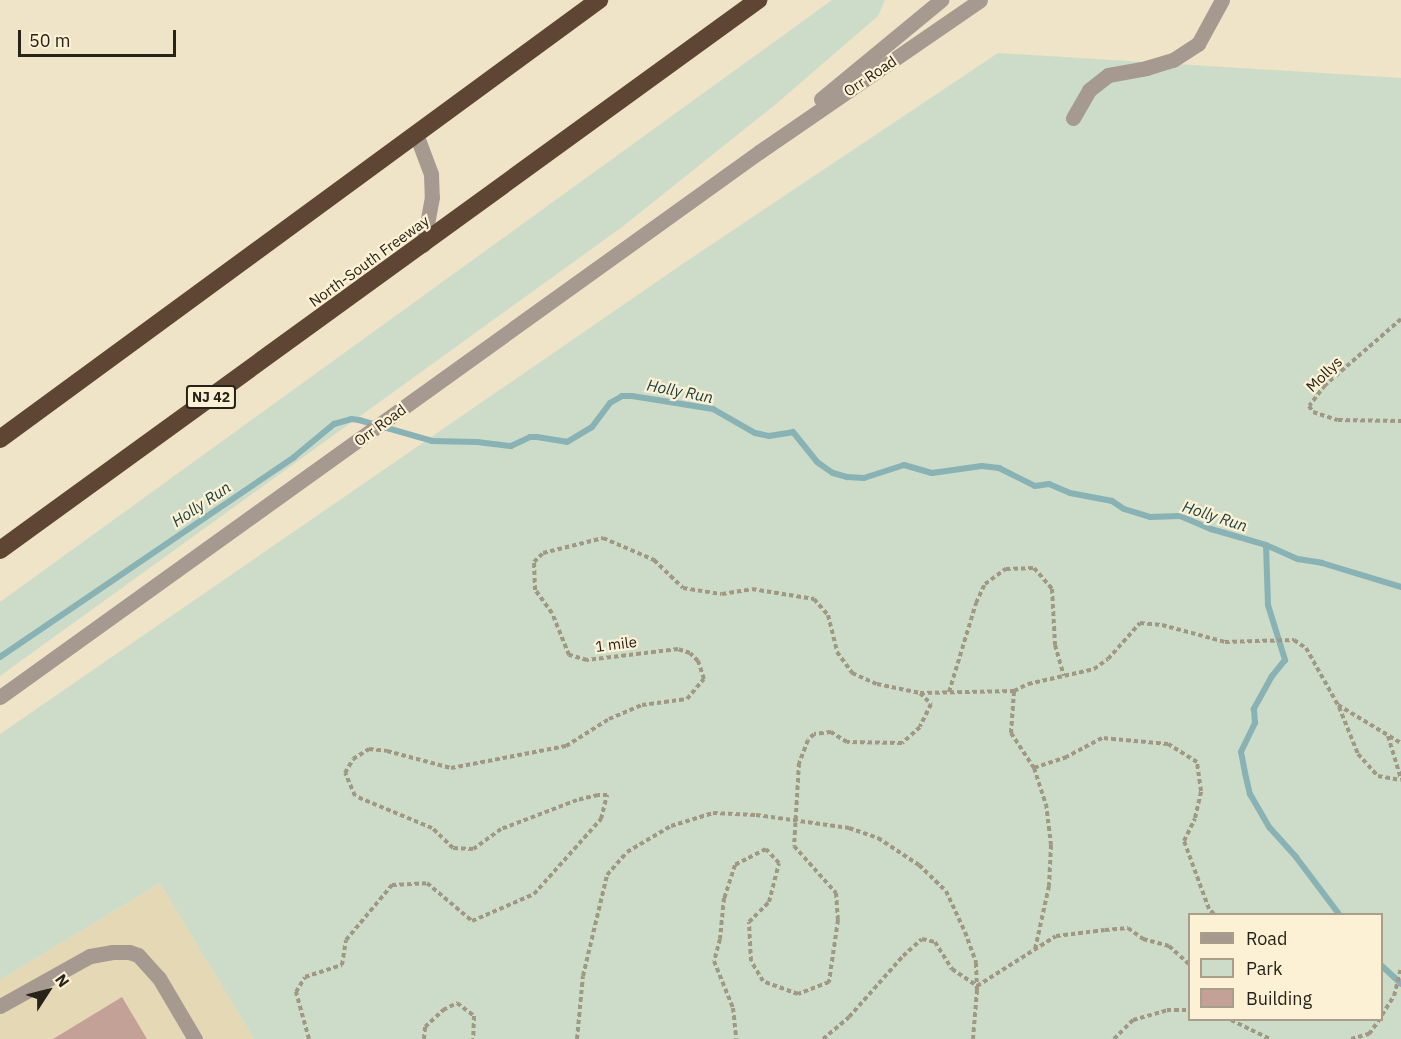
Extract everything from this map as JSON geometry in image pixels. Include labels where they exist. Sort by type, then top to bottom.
[{"type":"highway","points":[[0,439],[599,0]]},
{"type":"highway","name":"North-South Freeway","points":[[0,550],[758,0]]},
{"type":"street","name":"Orr Road","points":[[759,152],[941,0]]},
{"type":"street","name":"Orr Road","points":[[0,697],[759,152],[980,0]]},
{"type":"street","points":[[1073,118],[1089,90],[1108,75],[1173,60],[1198,44],[1222,0]]},
{"type":"street","points":[[416,134],[431,174],[431,207],[423,245]]},
{"type":"street","points":[[0,1006],[90,956],[129,952],[138,956],[159,978],[195,1039]]},
{"type":"path","name":"Mollys","points":[[1401,319],[1325,385],[1309,406],[1313,412],[1338,420],[1401,421]]},
{"type":"path","name":"1 mile","points":[[309,1039],[296,992],[305,976],[342,964],[346,940],[392,885],[427,883],[472,921],[534,894],[601,819],[607,795],[577,800],[501,829],[473,849],[453,848],[432,828],[355,796],[345,773],[353,759],[369,749],[387,751],[451,768],[566,746],[609,719],[642,705],[687,699],[704,679],[698,661],[690,653],[678,650],[587,660],[569,655],[552,613],[535,590],[534,562],[543,553],[603,538],[654,560],[683,588],[722,594],[752,589],[814,599],[828,615],[837,652],[852,673],[877,684],[920,693]]},
{"type":"path","points":[[949,692],[976,603],[985,584],[1006,569],[1034,568],[1052,589],[1055,645],[1064,676]]},
{"type":"path","points":[[920,693],[1014,691],[1028,684],[1094,669],[1108,659],[1140,623],[1162,625],[1224,642],[1294,640],[1306,648],[1338,705],[1358,754],[1377,776],[1401,780],[1388,735]]},
{"type":"path","points":[[1014,691],[1011,733],[1034,768],[1046,804],[1051,845],[1049,886],[1035,949]]},
{"type":"path","points":[[736,1039],[733,1008],[714,961],[720,939],[724,898],[735,865],[766,849],[779,863],[770,902],[749,922],[751,960],[763,981],[798,994],[829,982],[838,920],[836,893],[794,846],[799,763],[808,740],[814,734],[831,732],[847,742],[902,743],[920,727],[931,704],[920,693]]},
{"type":"path","points":[[1338,705],[1401,743]]},
{"type":"path","points":[[1034,768],[1067,757],[1101,738],[1168,744],[1197,762],[1201,791],[1195,818],[1184,841],[1212,913]]},
{"type":"path","points":[[577,1039],[583,976],[607,875],[627,852],[671,825],[713,813],[797,820],[849,828],[878,838],[919,865],[946,891],[976,963],[977,986],[973,1039]]},
{"type":"path","points":[[977,986],[1056,936],[1128,928],[1143,939],[1169,946],[1188,963]]},
{"type":"path","points":[[823,1039],[849,1017],[903,956],[922,939],[935,942],[952,969],[977,986]]},
{"type":"path","points":[[1383,1013],[1394,996],[1401,968]]},
{"type":"path","points":[[424,1039],[425,1027],[443,1010],[457,1003],[474,1016],[473,1039]]},
{"type":"path","points":[[1114,1039],[1133,1020],[1167,1010],[1188,1010]]},
{"type":"path","points":[[1233,1021],[1270,1039]]},
{"type":"path","points":[[1351,1039],[1369,1034],[1378,1021]]},
{"type":"shaded area","points":[[160,883],[254,1039],[0,1039],[0,980]]},
{"type":"green space","points":[[832,0],[885,0],[878,16],[776,104],[622,227],[0,676],[0,602]]},
{"type":"green space","points":[[998,53],[1401,78],[1401,1039],[254,1039],[160,883],[0,980],[0,734],[684,263]]},
{"type":"building","points":[[122,997],[147,1039],[53,1039]]},
{"type":"waterway","name":"Holly Run","points":[[0,657],[294,457],[334,424],[351,419],[359,420],[432,441],[477,442],[511,446],[530,437],[537,437],[567,442],[592,427],[610,403],[622,396],[713,409],[755,433],[769,436],[793,432],[817,462],[833,473],[847,477],[864,478],[904,465],[932,473],[982,466],[999,468],[1035,486],[1049,484],[1070,493],[1112,501],[1124,509],[1150,517],[1180,516],[1211,529],[1266,545],[1298,559],[1322,563],[1401,587]]},
{"type":"waterway","points":[[1266,545],[1268,605],[1285,660],[1272,676],[1254,709],[1255,723],[1241,752],[1245,773],[1250,794],[1270,828],[1296,857],[1338,913]]},
{"type":"waterway","points":[[1383,967],[1401,984]]}]
